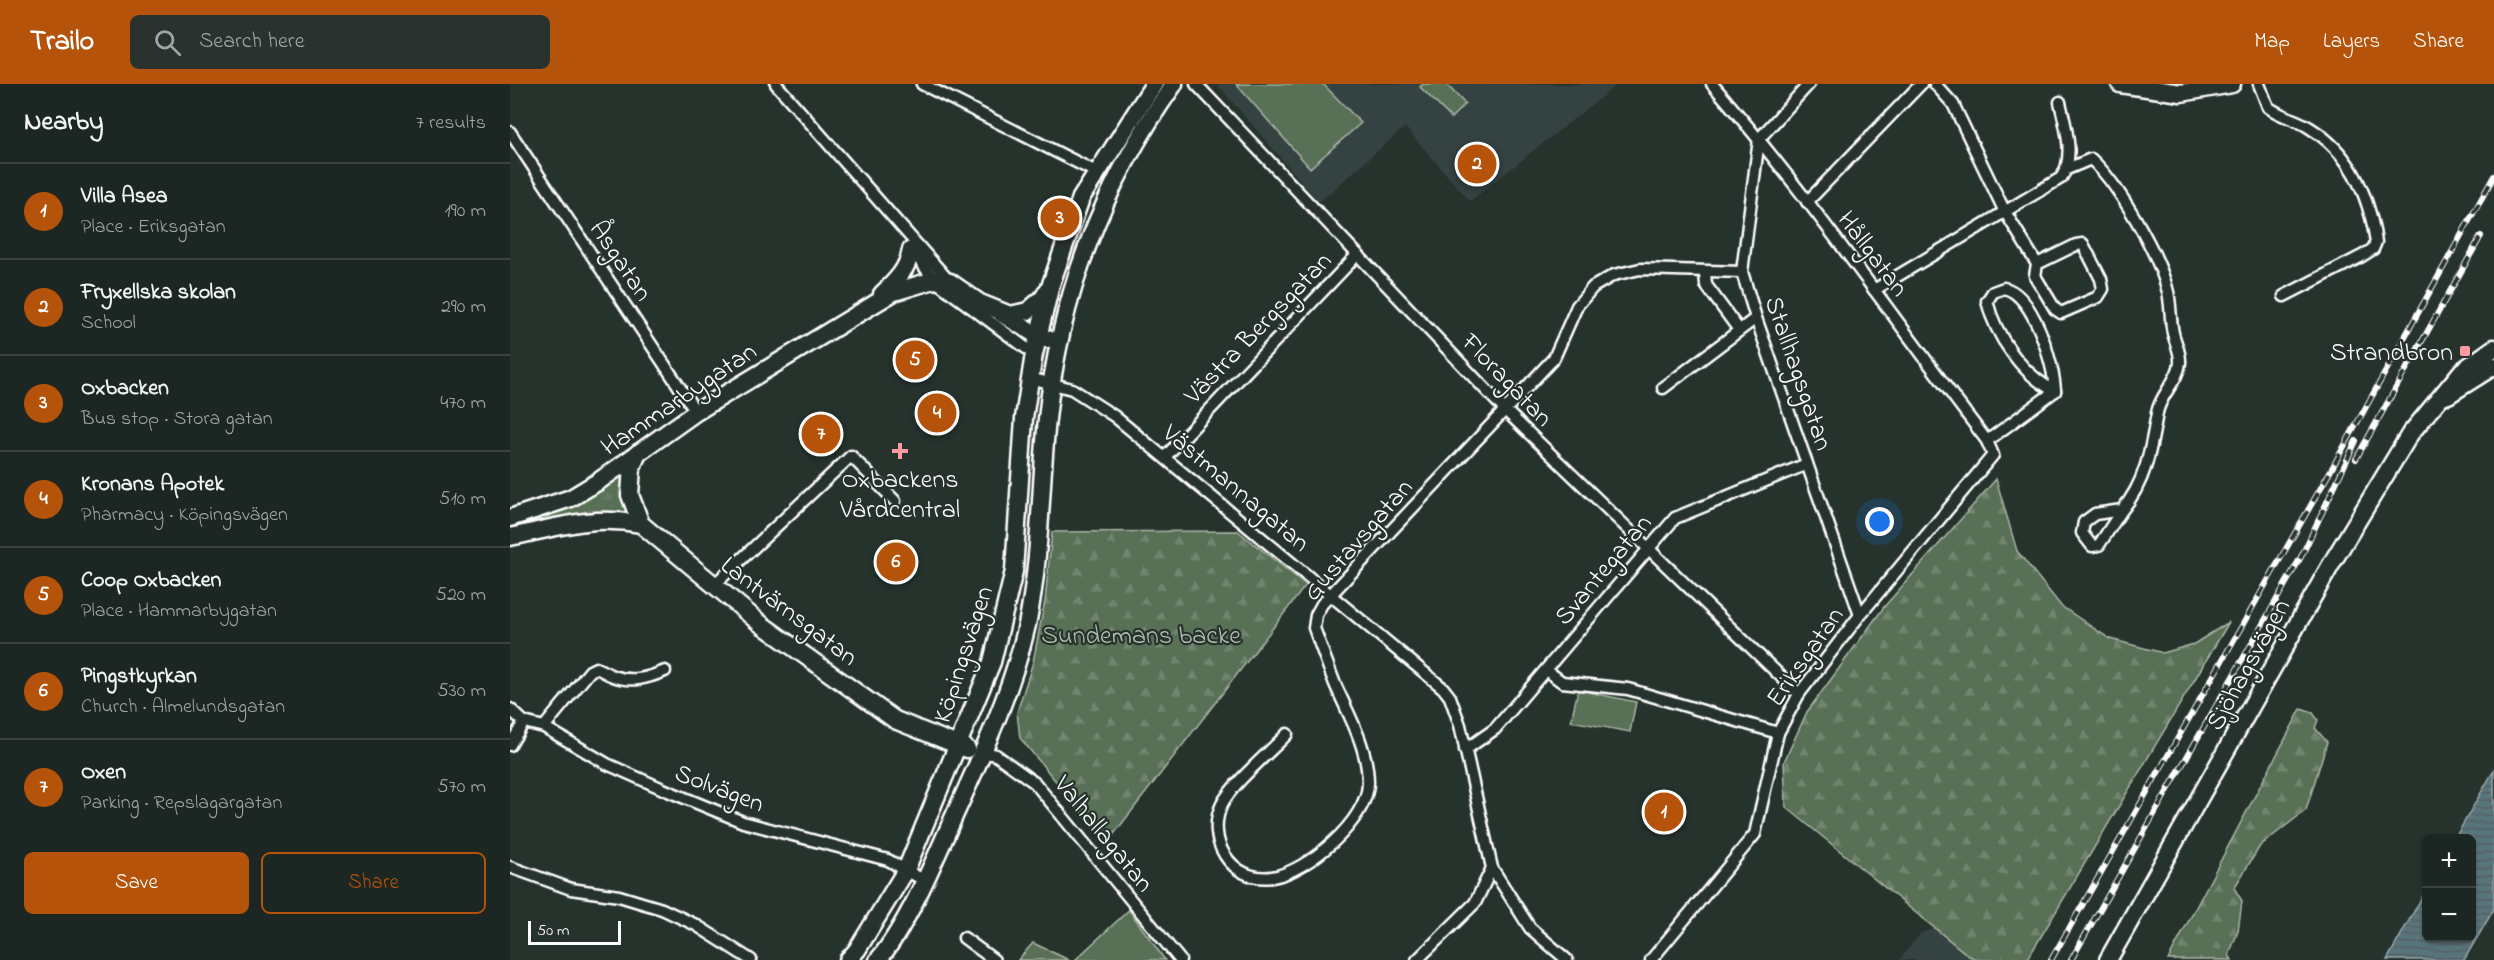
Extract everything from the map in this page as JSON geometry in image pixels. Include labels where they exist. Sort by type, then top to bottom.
[{"type":"main road","name":"Köpingsvägen","points":[[848,960],[857,950],[906,870],[992,662],[1008,603],[1019,523],[1024,418],[1030,378],[1052,284],[1072,218],[1096,172],[1154,84]]},
{"type":"main road","name":"Köpingsvägen","points":[[878,960],[925,881],[982,752],[1015,666],[1026,627],[1035,575],[1047,418],[1058,342],[1098,214],[1113,182],[1174,84]]},
{"type":"main road","points":[[2120,84],[2181,93],[2232,84]]},
{"type":"main road","name":"Hammarbygatan","points":[[867,306],[897,280],[909,262],[911,250]]},
{"type":"main road","points":[[942,281],[1038,336],[1058,342]]},
{"type":"main road","name":"Hammarbygatan","points":[[510,518],[571,498],[696,412],[867,306],[894,292],[942,281]]},
{"type":"main road","points":[[1002,314],[1028,311],[1043,298],[1052,284]]},
{"type":"main road","points":[[2440,400],[2462,371],[2494,348]]},
{"type":"main road","points":[[1034,354],[1055,359]]},
{"type":"main road","points":[[2440,400],[2494,366]]},
{"type":"main road","name":"Sjöhagsvägen","points":[[2108,960],[2369,500],[2410,434],[2440,400]]},
{"type":"main road","name":"Lantvärnsgatan","points":[[638,453],[632,467],[630,495],[641,524],[761,624],[895,720],[957,748],[982,752]]},
{"type":"main road","points":[[510,537],[590,519],[614,519],[641,524]]},
{"type":"street","points":[[776,84],[907,230],[942,281]]},
{"type":"street","points":[[922,84],[937,87],[1096,172]]},
{"type":"street","name":"Floragatan","points":[[1196,84],[1505,410],[1799,694]]},
{"type":"street","name":"Hållgatan","points":[[1712,84],[1760,139],[1807,201],[1987,441],[1993,455]]},
{"type":"street","points":[[1760,139],[1809,84]]},
{"type":"street","points":[[1807,201],[1921,84]]},
{"type":"street","points":[[1935,84],[1953,104],[2004,210],[2037,264],[2035,276],[2055,309],[2061,313],[2098,297],[2103,289],[2101,279],[2083,244],[2076,245],[2037,264]]},
{"type":"street","points":[[2259,84],[2268,107],[2310,127],[2337,148],[2347,161],[2360,183],[2376,242],[2373,249],[2362,256],[2284,296]]},
{"type":"street","points":[[1874,290],[2004,210],[2061,178],[2067,169],[2068,156],[2060,102]]},
{"type":"street","name":"Åsgatan","points":[[510,132],[696,412]]},
{"type":"street","name":"Stallhagsgatan","points":[[1760,139],[1742,272],[1860,615]]},
{"type":"street","points":[[2067,169],[2091,159],[2103,170],[2136,221],[2167,289],[2173,332],[2181,360],[2180,367],[2157,411],[2146,466],[2132,498],[2122,510]]},
{"type":"street","points":[[907,230],[911,250],[942,281],[1034,354]]},
{"type":"street","name":"Västra Bergsgatan","points":[[1165,457],[1357,255]]},
{"type":"street","name":"Gustavsgatan","points":[[1287,734],[1224,802],[1217,817],[1217,842],[1225,858],[1243,872],[1257,877],[1270,878],[1287,874],[1302,867],[1318,855],[1341,834],[1362,807],[1368,786],[1361,743],[1314,628],[1316,615],[1331,593],[1554,358],[1576,306],[1593,287],[1614,275],[1640,269],[1742,272]]},
{"type":"street","points":[[1706,272],[1706,285],[1739,330]]},
{"type":"street","points":[[2004,288],[2010,289],[2029,310],[2042,335],[2054,370],[2055,391],[2044,386],[2008,346],[1990,314],[1987,301],[1993,292],[2004,288]]},
{"type":"street","points":[[1663,388],[1756,318]]},
{"type":"street","name":"Västmannagatan","points":[[1030,378],[1072,389],[1114,416],[1331,593],[1443,688],[1455,710],[1492,868],[1530,928],[1567,960]]},
{"type":"street","points":[[1987,441],[2055,391]]},
{"type":"street","name":"Eriksgatan","points":[[1651,960],[1755,834],[1778,733],[1799,694],[1860,615],[1993,455]]},
{"type":"street","points":[[714,585],[851,456],[895,501]]},
{"type":"street","name":"Svantegatan","points":[[1464,750],[1495,729],[1675,518],[1807,464]]},
{"type":"street","points":[[544,727],[584,676],[596,668],[612,676],[631,680],[645,679],[665,672]]},
{"type":"street","points":[[1546,670],[1562,682],[1628,689],[1778,733]]},
{"type":"street","name":"Solvägen","points":[[510,709],[524,722],[544,727],[607,764],[718,812],[743,822],[888,860],[925,881]]},
{"type":"street","points":[[510,745],[524,722]]},
{"type":"street","name":"Valhallagatan","points":[[982,752],[996,755],[1035,783],[1180,960]]},
{"type":"street","points":[[510,867],[571,889],[619,896],[662,909],[696,925],[751,960]]},
{"type":"street","points":[[1418,960],[1475,903],[1492,868]]},
{"type":"street","points":[[964,938],[994,960]]},
{"type":"shaded area","points":[[1217,84],[1618,84],[1470,201],[1405,127],[1319,202]]},
{"type":"shaded area","points":[[1937,928],[1975,960],[1899,960],[1921,933]]},
{"type":"green space","points":[[1236,84],[1323,84],[1361,123],[1310,168]]},
{"type":"green space","points":[[1423,84],[1446,84],[1465,104],[1451,118],[1420,87]]},
{"type":"green space","points":[[625,473],[631,519],[600,514],[541,526],[510,529],[563,509],[596,492]]},
{"type":"green space","points":[[1996,479],[2017,551],[2061,606],[2110,639],[2163,653],[2194,644],[2229,622],[2027,960],[1979,960],[1969,956],[1786,807],[1784,762],[1807,712],[1884,607]]},
{"type":"green space","name":"Sundemans backe","points":[[1238,531],[1306,585],[1107,843],[1020,738],[1017,712],[1033,662],[1045,601],[1052,532]]},
{"type":"green space","points":[[1578,690],[1636,702],[1630,732],[1571,721]]},
{"type":"green space","points":[[2301,709],[2313,713],[2318,720],[2315,728],[2327,742],[2306,810],[2260,846],[2234,888],[2242,901],[2238,931],[2229,955],[2232,960],[2168,960]]},
{"type":"green space","points":[[1129,910],[1165,960],[1075,960]]},
{"type":"green space","points":[[1033,943],[1069,960],[1018,960]]},
{"type":"water","points":[[2494,770],[2494,909],[2476,940],[2476,834],[2457,834]]},
{"type":"water","points":[[2422,897],[2422,942],[2475,942],[2464,960],[2387,960]]},
{"type":"railway","points":[[2051,960],[2331,470],[2494,176]]},
{"type":"railway","points":[[2356,459],[2481,236]]},
{"type":"railway","points":[[2071,960],[2301,557],[2356,441]]},
{"type":"place","name":"Fryxellska skolan","points":[[1477,164]]},
{"type":"place","name":"Oxbacken","points":[[1060,218]]},
{"type":"place","name":"Strandbron","points":[[2465,351]]},
{"type":"place","name":"Coop Oxbacken","points":[[915,360]]},
{"type":"place","name":"Kronans Apotek","points":[[937,413]]},
{"type":"place","name":"Oxen","points":[[821,434]]},
{"type":"place","name":"Oxbackens Vårdcentral","points":[[900,451]]},
{"type":"place","name":"Pingstkyrkan","points":[[896,562]]},
{"type":"place","name":"Villa Asea","points":[[1664,812]]}]
